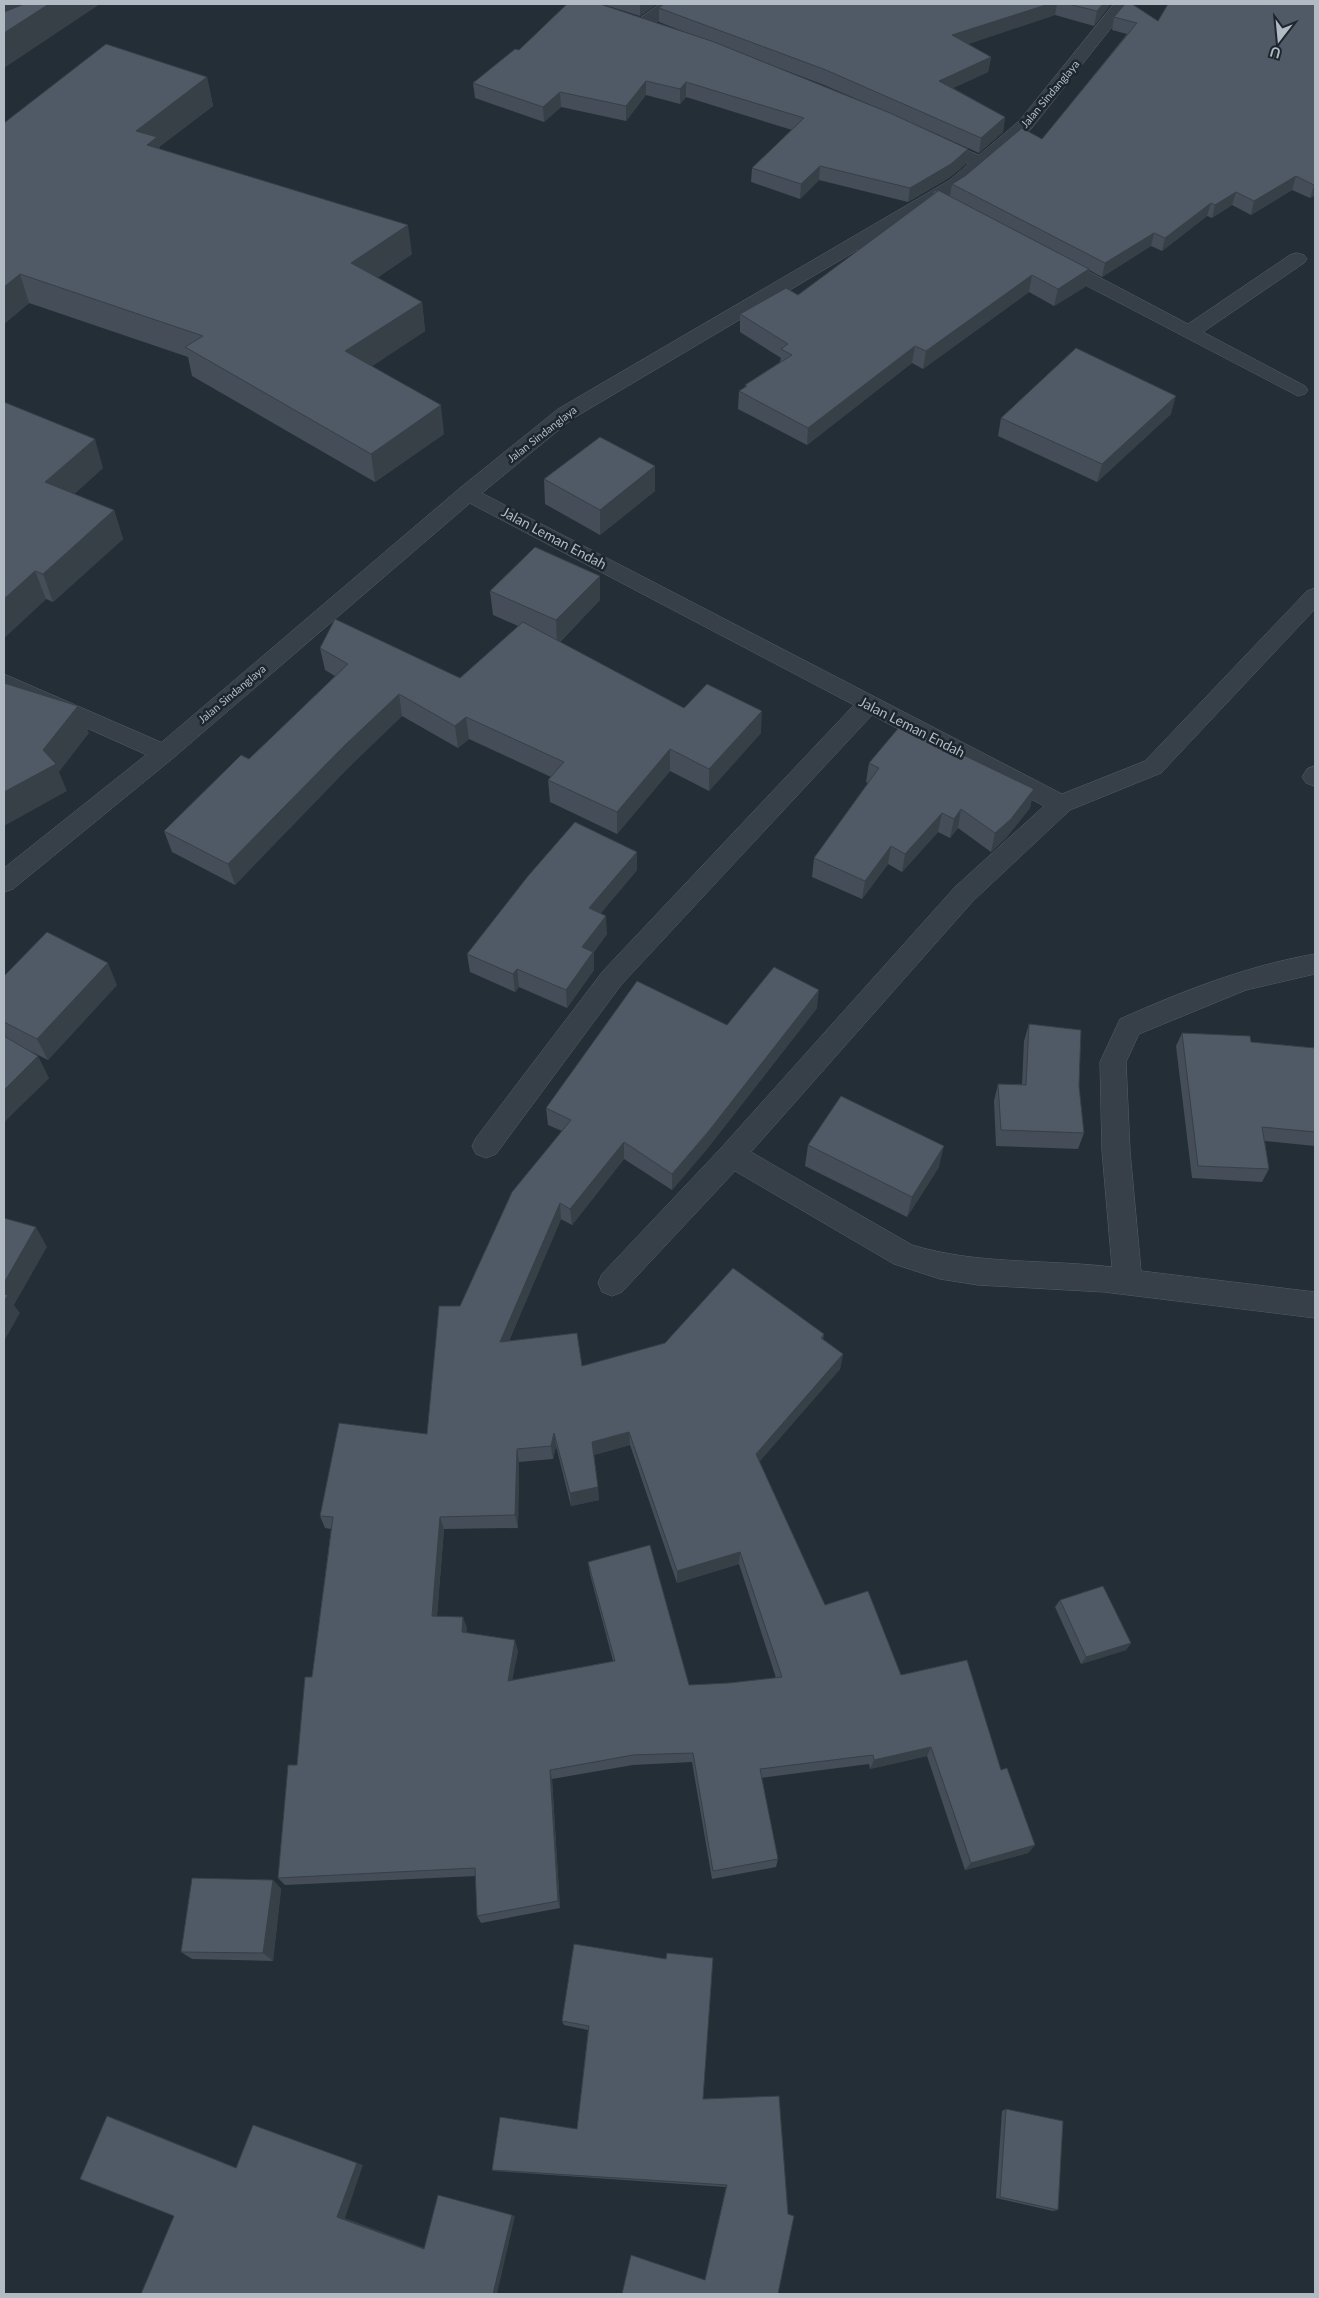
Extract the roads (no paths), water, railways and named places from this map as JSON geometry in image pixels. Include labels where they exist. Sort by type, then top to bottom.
[{"type":"street","points":[[642,25],[670,4]]},
{"type":"street","name":"Jalan Sindanglaya","points":[[4,882],[164,753],[468,493],[565,414],[943,202],[956,184],[1025,125],[1122,4]]},
{"type":"street","points":[[624,19],[659,30]]},
{"type":"street","points":[[918,134],[982,163]]},
{"type":"street","points":[[1040,253],[1298,390]]},
{"type":"street","points":[[1189,332],[1297,259]]},
{"type":"street","name":"Jalan Leman Endah","points":[[468,493],[1062,804]]},
{"type":"street","points":[[612,1283],[660,1234],[732,1155],[964,894],[1062,804],[1153,767],[1315,596]]},
{"type":"street","points":[[4,682],[164,753]]},
{"type":"street","points":[[486,1146],[612,978],[868,704]]},
{"type":"street","points":[[1128,1282],[1116,1152],[1113,1062],[1129,1027],[1190,999],[1288,968],[1315,964]]},
{"type":"street","points":[[732,1155],[904,1255],[940,1266],[978,1272],[1128,1282],[1315,1305]]}]
